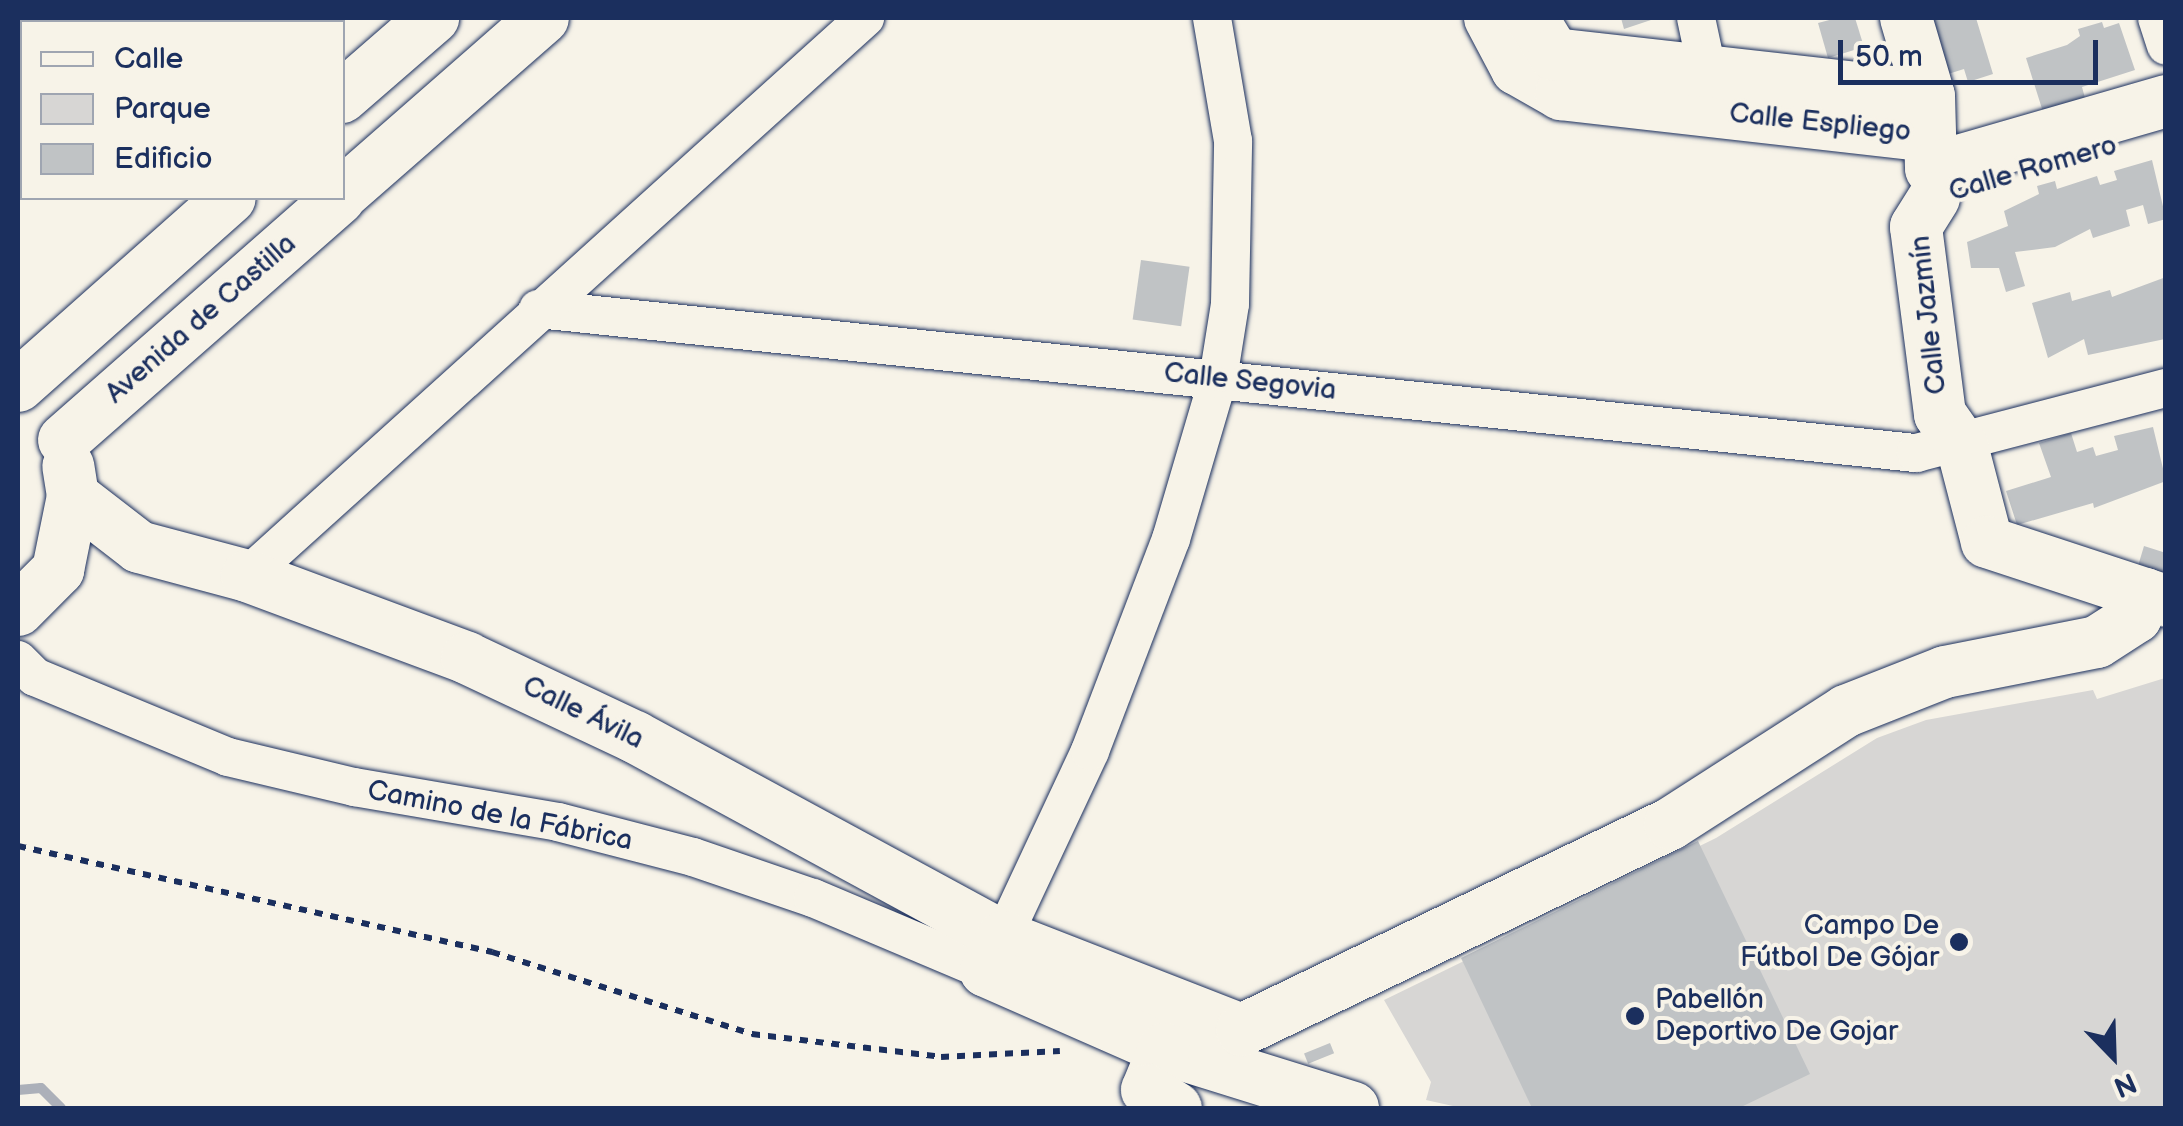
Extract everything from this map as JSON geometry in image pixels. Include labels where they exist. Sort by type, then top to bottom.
[{"type":"street","points":[[345,95],[432,18]]},
{"type":"street","name":"Avenida de Castilla","points":[[345,192],[543,18]]},
{"type":"street","points":[[247,576],[538,309],[865,18]]},
{"type":"street","points":[[995,954],[1090,751],[1170,539],[1218,379],[1230,304],[1234,141],[1212,18]]},
{"type":"street","name":"Calle Espliego","points":[[1490,18],[1517,69],[1561,94],[1712,94]]},
{"type":"street","name":"Calle Espliego","points":[[1532,18],[1554,54],[1930,150]]},
{"type":"street","points":[[1696,18],[1712,94]]},
{"type":"street","points":[[1906,18],[1930,150]]},
{"type":"street","points":[[2157,18],[2166,46]]},
{"type":"street","name":"Calle Romero","points":[[1930,150],[2166,100]]},
{"type":"street","name":"Calle Romero","points":[[1930,150],[2166,131]]},
{"type":"street","name":"Calle Jazmín","points":[[1930,150],[1916,227],[1940,414],[1962,446],[1987,542],[2155,598]]},
{"type":"street","points":[[58,570],[73,496],[64,440],[18,388],[228,200]]},
{"type":"street","name":"Avenida de Castilla","points":[[64,440],[336,200]]},
{"type":"street","name":"Calle Segovia","points":[[538,309],[1916,453],[1962,446],[2166,388]]},
{"type":"street","name":"Calle Ávila","points":[[73,496],[139,547],[247,576],[467,658],[635,736],[995,954]]},
{"type":"street","points":[[18,610],[58,570],[139,547]]},
{"type":"street","points":[[1230,1079],[1670,824],[1846,711],[1944,672],[2098,642],[2136,617],[2155,598]]},
{"type":"street","name":"Camino de la Fábrica","points":[[18,660],[35,676],[228,757],[354,787],[558,822],[693,857],[995,954],[1230,1079]]},
{"type":"street","name":"Camino de la Fábrica","points":[[995,954],[1094,1018],[1230,1079]]},
{"type":"street","points":[[1164,1049],[1147,1090],[1176,1108]]},
{"type":"street","points":[[1230,1079],[1250,1095],[1292,1108]]},
{"type":"street","points":[[1230,1079],[1352,1108]]},
{"type":"path","points":[[18,846],[492,952],[752,1034],[941,1057],[1059,1052],[1082,1039],[1094,1018]]},
{"type":"green space","points":[[2165,678],[2165,1108],[1462,1108],[1426,1100],[1431,1082],[1384,1000],[1716,838],[1877,738],[1926,720],[2093,690],[2097,699]]},
{"type":"building","points":[[1621,18],[1657,18],[1624,29]]},
{"type":"building","points":[[1855,18],[1864,47],[1828,58],[1818,23]]},
{"type":"building","points":[[1931,18],[1976,18],[1993,74],[1968,82],[1964,69],[1948,74]]},
{"type":"building","points":[[2102,22],[2104,28],[2119,23],[2135,70],[2082,87],[2085,98],[2043,112],[2026,58],[2067,45],[2080,36],[2078,29]]},
{"type":"building","points":[[2152,160],[2166,219],[2148,224],[2143,205],[2126,210],[2130,226],[2093,238],[2090,229],[2055,247],[2015,252],[2025,286],[2006,292],[1999,268],[1971,268],[1967,242],[2008,226],[2004,211],[2039,194],[2037,186],[2055,181],[2057,189],[2097,176],[2100,185],[2117,180],[2114,171]]},
{"type":"building","points":[[1141,260],[1190,267],[1181,326],[1133,319]]},
{"type":"building","points":[[2166,277],[2165,339],[2088,355],[2084,339],[2048,358],[2032,303],[2070,292],[2072,301],[2110,290],[2112,297]]},
{"type":"building","points":[[2153,427],[2166,481],[2094,508],[2093,503],[2017,525],[2006,491],[2051,477],[2039,443],[2071,433],[2077,452],[2093,447],[2096,456],[2118,450],[2114,436]]},
{"type":"building","points":[[2144,546],[2166,553],[2166,575],[2138,566]]},
{"type":"building","name":"Pabellón Deportivo De Gojar","points":[[1698,841],[1810,1074],[1739,1108],[1532,1108],[1461,958]]},
{"type":"building","points":[[1330,1043],[1334,1053],[1308,1064],[1304,1053]]},
{"type":"waterway","points":[[18,1090],[41,1088],[61,1108]]},
{"type":"place","name":"Campo De Fútbol De Gójar","points":[[1959,942]]},
{"type":"place","name":"Pabellón Deportivo De Gojar","points":[[1635,1016]]}]
